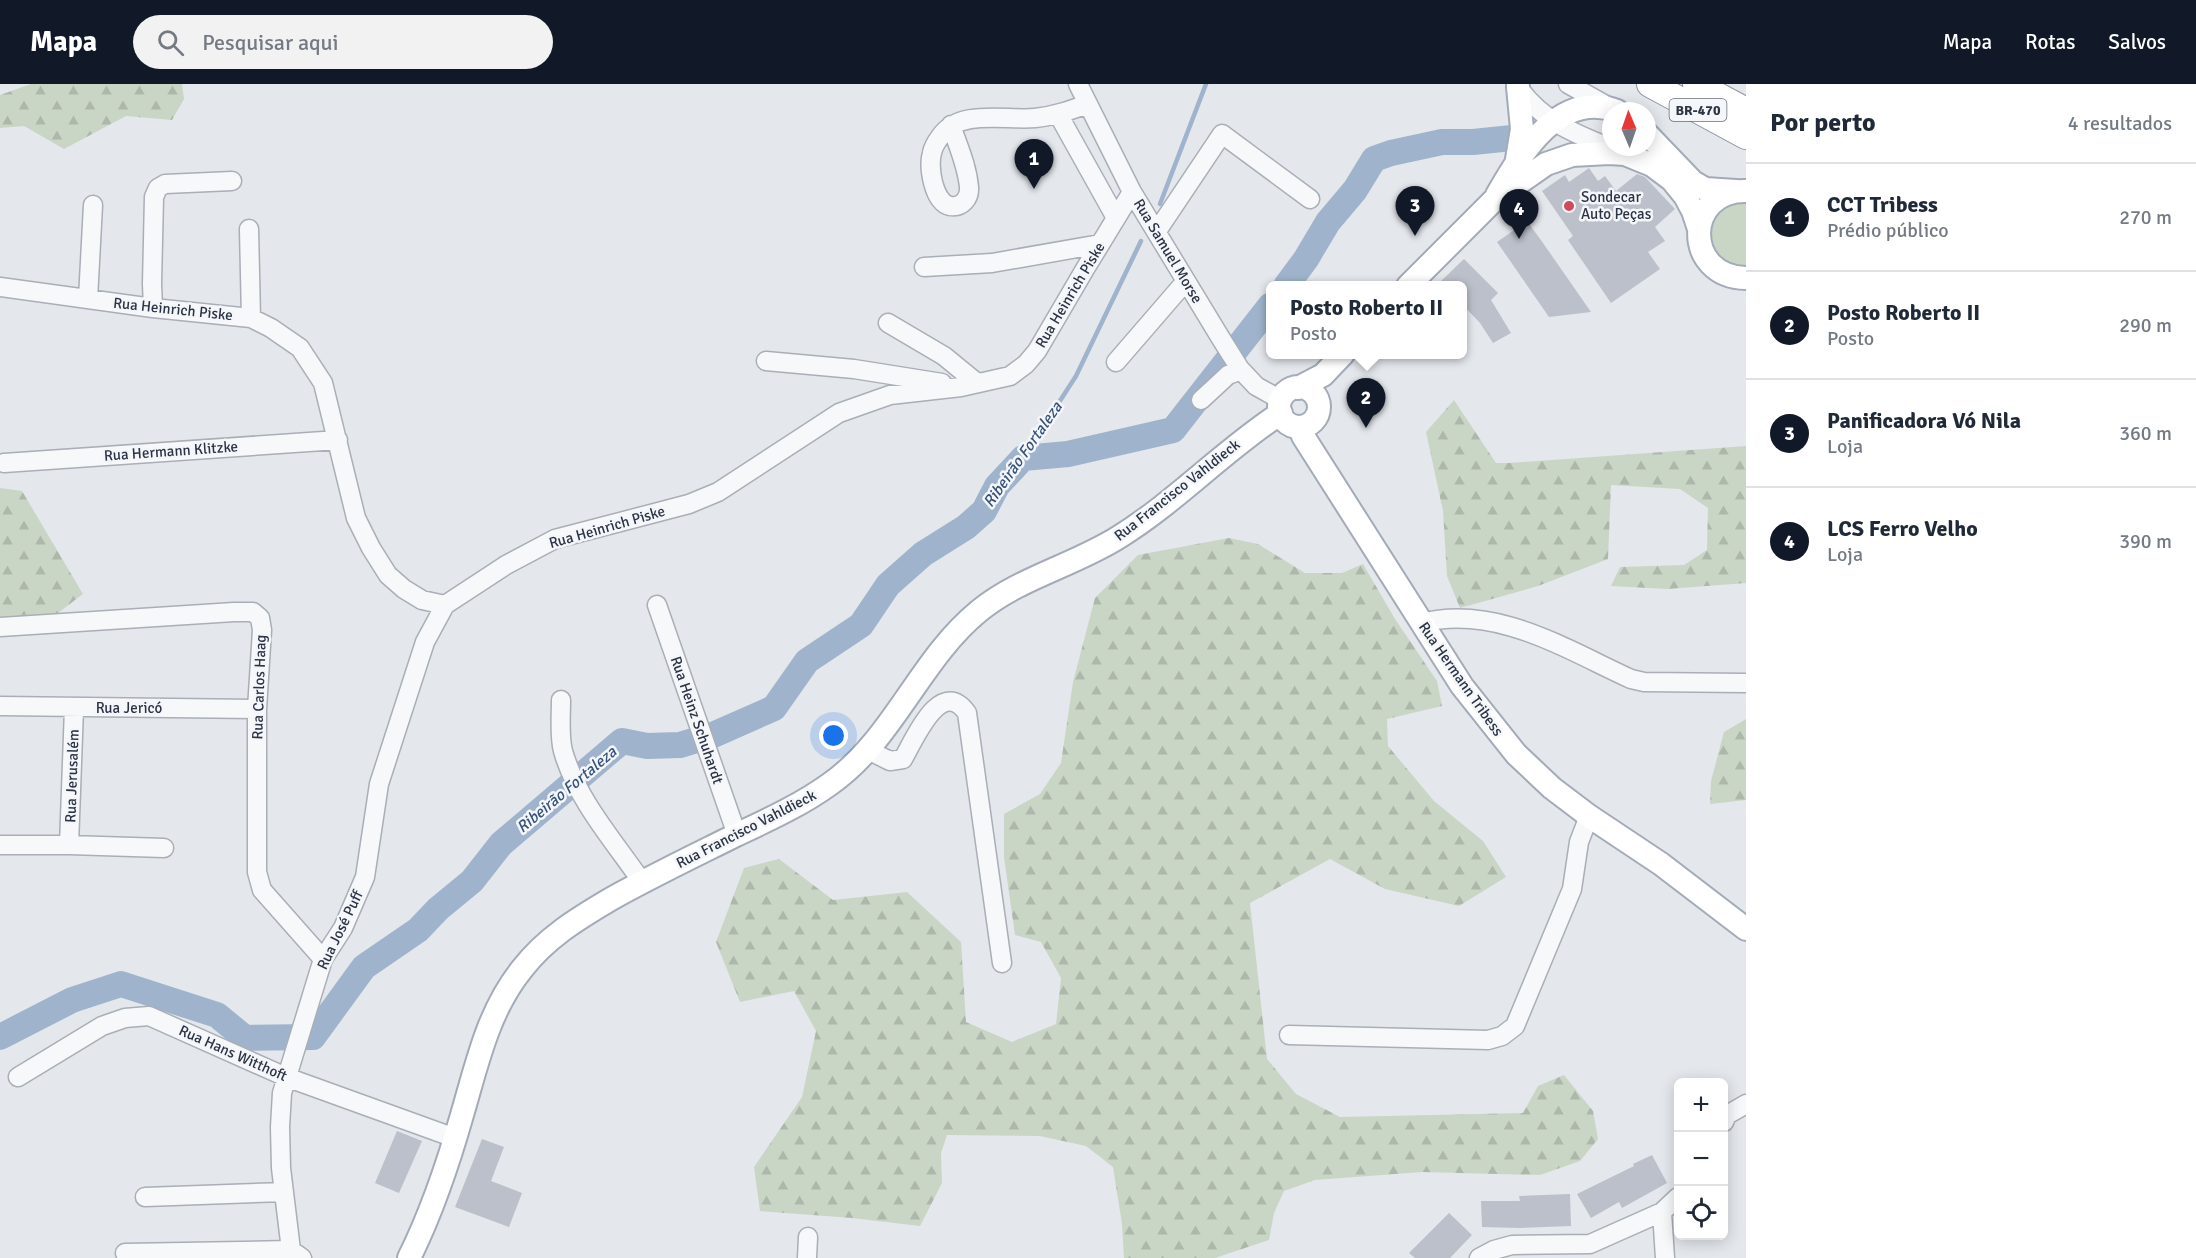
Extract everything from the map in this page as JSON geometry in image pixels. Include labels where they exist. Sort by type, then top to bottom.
[{"type":"highway","name":"BR-470","points":[[1650,84],[1746,136]]},
{"type":"highway","name":"BR-470","points":[[1696,84],[1746,111]]},
{"type":"main road","points":[[1517,86],[1522,129],[1517,159]]},
{"type":"main road","points":[[1493,201],[1517,159],[1553,122],[1565,113],[1580,107],[1602,107]]},
{"type":"main road","points":[[1656,143],[1693,182],[1705,189],[1742,191]]},
{"type":"main road","points":[[1412,281],[1493,201],[1546,164],[1572,155],[1602,153]]},
{"type":"main road","points":[[1630,156],[1652,165],[1672,180],[1685,196],[1699,229],[1701,249],[1711,265],[1728,275],[1746,278]]},
{"type":"main road","points":[[1699,229],[1705,211],[1719,197],[1742,191]]},
{"type":"main road","name":"Rua Francisco Vahldieck","points":[[409,1258],[442,1181],[483,1043],[499,1002],[522,969],[543,947],[569,923],[642,882],[806,800],[834,782],[868,750],[890,724],[925,670],[978,611],[1003,595],[1119,537],[1149,516],[1256,430],[1286,400],[1323,375],[1338,359]]},
{"type":"main road","points":[[1311,416],[1323,375]]},
{"type":"main road","points":[[1312,392],[1311,416],[1288,423],[1286,400],[1312,392]]},
{"type":"main road","name":"Rua Hermann Tribess","points":[[1311,416],[1312,449],[1462,686],[1516,754],[1552,788],[1660,864],[1746,929]]},
{"type":"street","name":"Rua Samuel Morse","points":[[1078,84],[1132,192],[1241,369],[1256,386],[1286,400]]},
{"type":"street","points":[[1568,84],[1602,102]]},
{"type":"street","points":[[1517,86],[1553,122],[1602,145]]},
{"type":"street","points":[[951,125],[964,120],[994,117],[1033,118],[1058,114],[1088,104]]},
{"type":"street","points":[[1058,114],[1116,218]]},
{"type":"street","points":[[1157,231],[1222,134],[1310,199]]},
{"type":"street","points":[[153,308],[154,197],[158,188],[165,184],[232,181]]},
{"type":"street","name":"Rua Heinrich Piske","points":[[0,287],[153,308],[251,318],[271,328],[300,348],[323,382],[356,518],[388,575],[404,589],[422,600],[446,605],[506,565],[555,539],[689,504],[718,492],[839,413],[890,395],[969,385],[1010,376],[1026,364],[1037,351],[1132,192]]},
{"type":"street","points":[[88,299],[93,205]]},
{"type":"street","points":[[249,230],[251,318]]},
{"type":"street","points":[[924,267],[992,263],[1100,244]]},
{"type":"street","points":[[1116,362],[1186,281]]},
{"type":"street","points":[[888,323],[944,356],[969,385]]},
{"type":"street","points":[[766,361],[854,369],[969,385]]},
{"type":"street","points":[[1201,400],[1228,375],[1241,369]]},
{"type":"street","name":"Rua Hermann Klitzke","points":[[4,463],[338,440]]},
{"type":"street","name":"Rua José Puff","points":[[296,1254],[284,1192],[280,1127],[282,1093],[323,959],[343,928],[365,877],[379,784],[424,642],[446,605]]},
{"type":"street","name":"Rua Heinz Schuhardt","points":[[657,605],[737,835]]},
{"type":"street","name":"Rua Carlos Haag","points":[[0,627],[254,612],[260,618],[262,630],[257,709],[257,872],[262,890],[323,959]]},
{"type":"street","points":[[1421,623],[1456,618],[1502,624],[1543,638],[1631,679],[1644,682],[1746,683]]},
{"type":"street","points":[[561,700],[562,749],[585,800],[642,882]]},
{"type":"street","points":[[868,750],[890,761],[903,759],[924,722],[941,703],[950,701],[961,705],[967,713],[1002,963]]},
{"type":"street","name":"Rua Jericó","points":[[0,706],[257,709]]},
{"type":"street","name":"Rua Jerusalém","points":[[69,845],[74,708]]},
{"type":"street","points":[[1289,1035],[1488,1040],[1502,1036],[1515,1026],[1572,889],[1579,842],[1589,816]]},
{"type":"street","points":[[0,845],[164,848]]},
{"type":"street","name":"Rua Hans Witthoft","points":[[18,1077],[102,1026],[125,1018],[149,1016],[289,1069],[455,1138]]},
{"type":"street","points":[[1728,1114],[1746,1104]]},
{"type":"street","points":[[145,1197],[284,1192]]},
{"type":"street","points":[[1479,1258],[1494,1250],[1512,1245],[1590,1244],[1662,1212],[1674,1201]]},
{"type":"street","points":[[1662,1212],[1665,1258]]},
{"type":"street","points":[[807,1258],[808,1237]]},
{"type":"street","points":[[125,1253],[296,1254]]},
{"type":"green space","points":[[31,84],[182,84],[184,99],[172,120],[126,116],[64,149],[24,126],[0,128],[0,95]]},
{"type":"green space","points":[[1746,202],[1746,267],[1731,263],[1719,255],[1710,234],[1719,214],[1730,206]]},
{"type":"green space","points":[[1454,400],[1496,463],[1746,446],[1746,583],[1667,589],[1611,586],[1620,567],[1684,565],[1707,550],[1708,508],[1680,489],[1611,485],[1608,559],[1538,586],[1460,608],[1447,576],[1443,511],[1426,432]]},
{"type":"green space","points":[[0,488],[22,491],[83,594],[46,622],[0,631]]},
{"type":"green space","points":[[1229,538],[1258,544],[1305,573],[1342,573],[1363,564],[1395,619],[1437,681],[1442,706],[1387,719],[1388,746],[1434,801],[1483,841],[1506,877],[1459,906],[1385,889],[1330,859],[1250,903],[1267,1059],[1296,1094],[1340,1117],[1523,1113],[1538,1086],[1564,1075],[1593,1111],[1598,1139],[1580,1161],[1540,1175],[1422,1172],[1315,1180],[1284,1191],[1274,1213],[1269,1240],[1215,1258],[1124,1258],[1122,1224],[1113,1167],[1086,1146],[1040,1136],[947,1135],[941,1153],[942,1183],[920,1226],[760,1211],[754,1167],[802,1097],[816,1031],[794,991],[740,1002],[716,942],[744,868],[779,859],[833,900],[907,892],[961,942],[966,1022],[1012,1042],[1056,1024],[1061,978],[1041,942],[1015,935],[1004,857],[1004,814],[1040,794],[1061,763],[1073,682],[1095,598],[1138,555]]},
{"type":"green space","points":[[1746,719],[1746,800],[1710,804],[1711,781],[1724,732]]},
{"type":"building","points":[[1589,168],[1598,181],[1605,176],[1616,191],[1637,174],[1645,177],[1675,209],[1655,227],[1665,241],[1648,252],[1660,269],[1611,303],[1568,240],[1573,236],[1542,191],[1565,175],[1569,182]]},
{"type":"building","points":[[1527,221],[1591,312],[1549,317],[1497,242]]},
{"type":"building","points":[[1464,259],[1498,293],[1491,300],[1511,333],[1493,343],[1480,323],[1467,309],[1467,281],[1441,281]]},
{"type":"building","points":[[397,1131],[422,1141],[399,1193],[375,1183]]},
{"type":"building","points":[[482,1139],[504,1147],[491,1181],[522,1193],[509,1227],[455,1207]]},
{"type":"building","points":[[1652,1155],[1667,1183],[1622,1208],[1619,1202],[1591,1218],[1577,1194]]},
{"type":"building","points":[[1570,1194],[1571,1226],[1482,1227],[1481,1201],[1520,1201],[1519,1196]]},
{"type":"building","points":[[1449,1213],[1472,1235],[1450,1258],[1415,1258],[1409,1253]]},
{"type":"waterway","name":"Ribeirão Fortaleza","points":[[1160,204],[1206,84]]},
{"type":"waterway","points":[[1290,281],[1328,222],[1355,190],[1374,159],[1442,142],[1512,138]]},
{"type":"waterway","name":"Ribeirão Fortaleza","points":[[1023,458],[1076,376],[1141,241]]},
{"type":"waterway","name":"Ribeirão Fortaleza","points":[[0,1037],[72,1000],[121,984],[217,1015],[245,1038],[313,1037],[364,967],[418,930],[438,909],[472,881],[501,844],[622,741],[647,746],[680,745],[713,735],[774,708],[807,661],[861,625],[888,585],[923,554],[966,527],[984,511],[997,486],[1023,458],[1068,454],[1173,430],[1266,311]]},
{"type":"place","name":"CCT Tribess","points":[[1034,189]]},
{"type":"place","name":"Sondecar Auto Peças","points":[[1569,206]]},
{"type":"place","name":"Panificadora Vó Nila","points":[[1415,236]]},
{"type":"place","name":"LCS Ferro Velho","points":[[1519,239]]},
{"type":"place","name":"Posto Roberto II","points":[[1366,428]]}]
